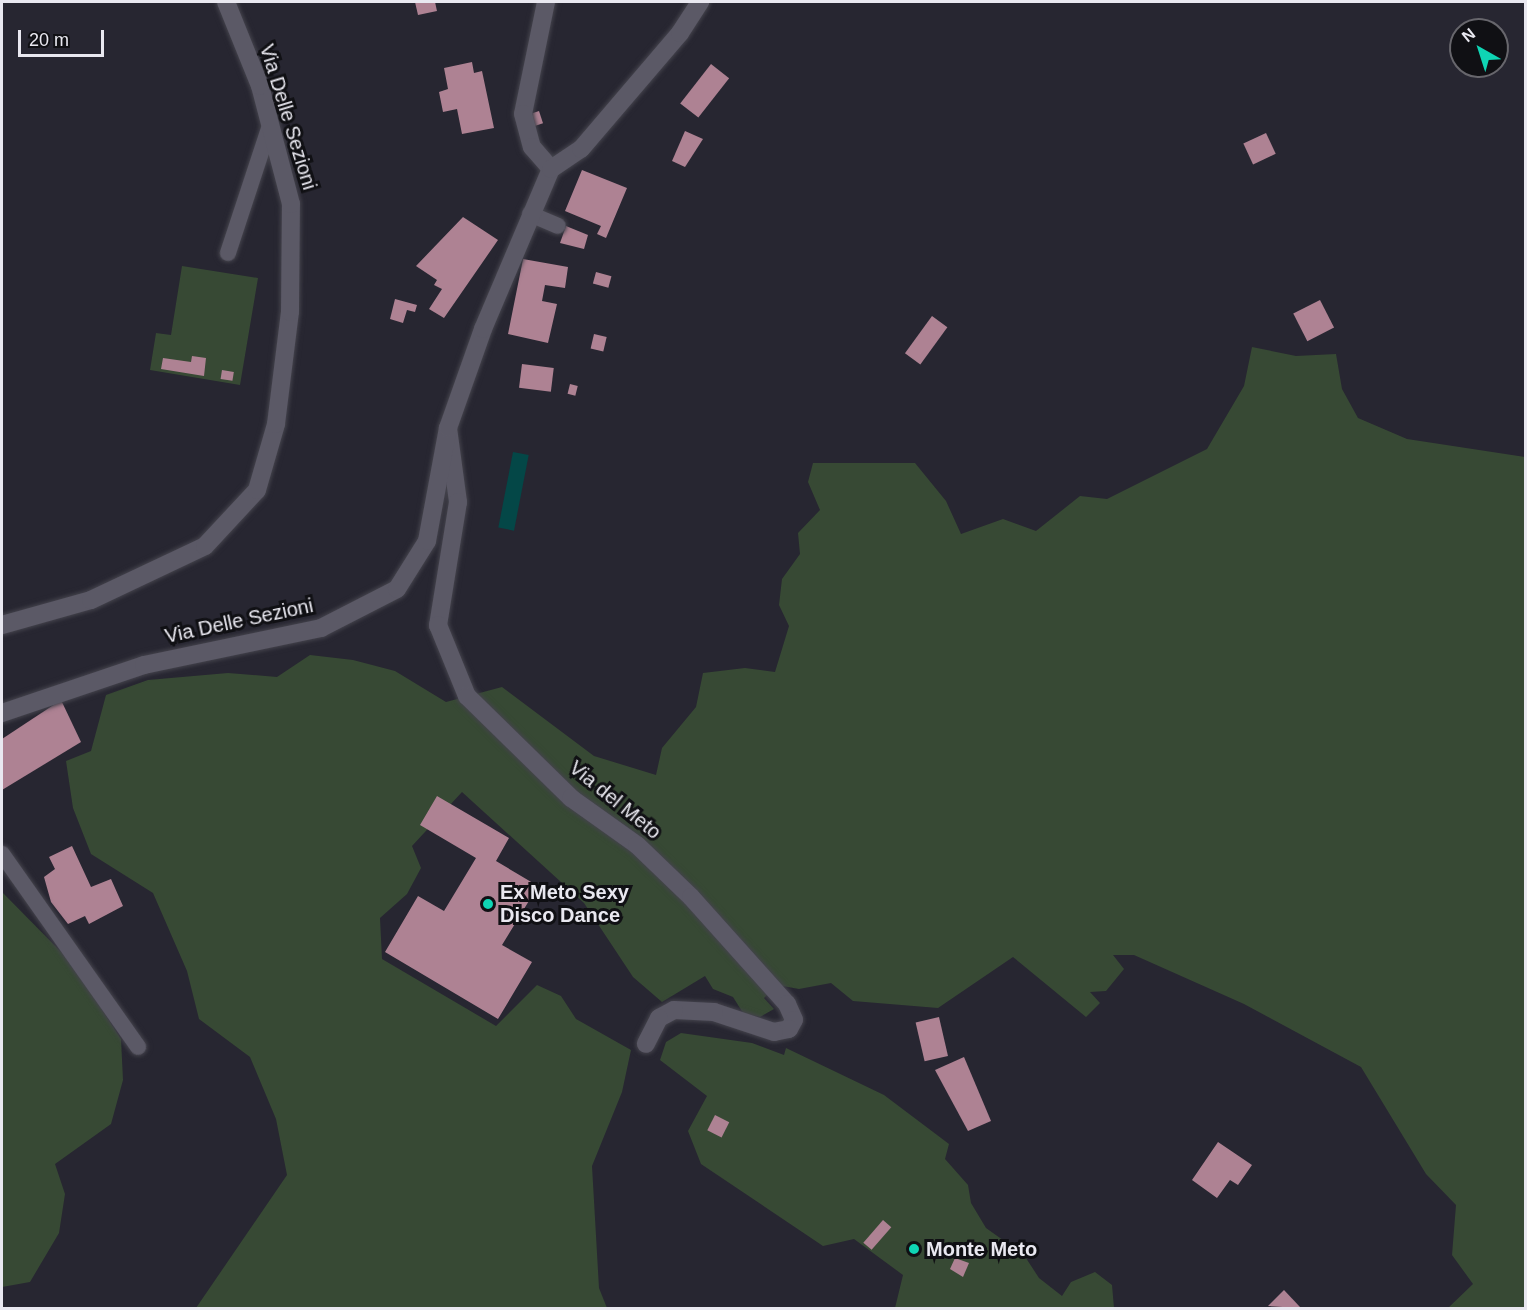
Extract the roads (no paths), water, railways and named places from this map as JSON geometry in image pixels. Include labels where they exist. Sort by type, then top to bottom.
[{"type":"street","name":"Via Delle Sezioni","points":[[2,625],[91,600],[205,546],[257,490],[276,424],[290,312],[291,204],[270,126],[226,2]]},
{"type":"street","points":[[546,2],[523,114],[532,147],[551,169],[581,149],[680,33],[700,2]]},
{"type":"street","name":"Via Delle Sezioni","points":[[2,713],[144,665],[321,628],[397,589],[427,542],[448,428],[530,214],[551,169]]},
{"type":"street","name":"Via del Meto","points":[[448,428],[458,502],[438,625],[467,696],[571,798],[637,845],[691,897],[787,1004],[794,1020],[789,1029],[774,1032],[714,1012],[674,1010],[659,1018],[646,1044]]},
{"type":"lane","points":[[228,254],[270,126]]},
{"type":"lane","points":[[530,214],[558,226]]},
{"type":"lane","points":[[2,854],[138,1047]]},
{"type":"place","name":"Ex Meto Sexy Disco Dance","points":[[488,904]]},
{"type":"place","name":"Monte Meto","points":[[914,1249]]}]
